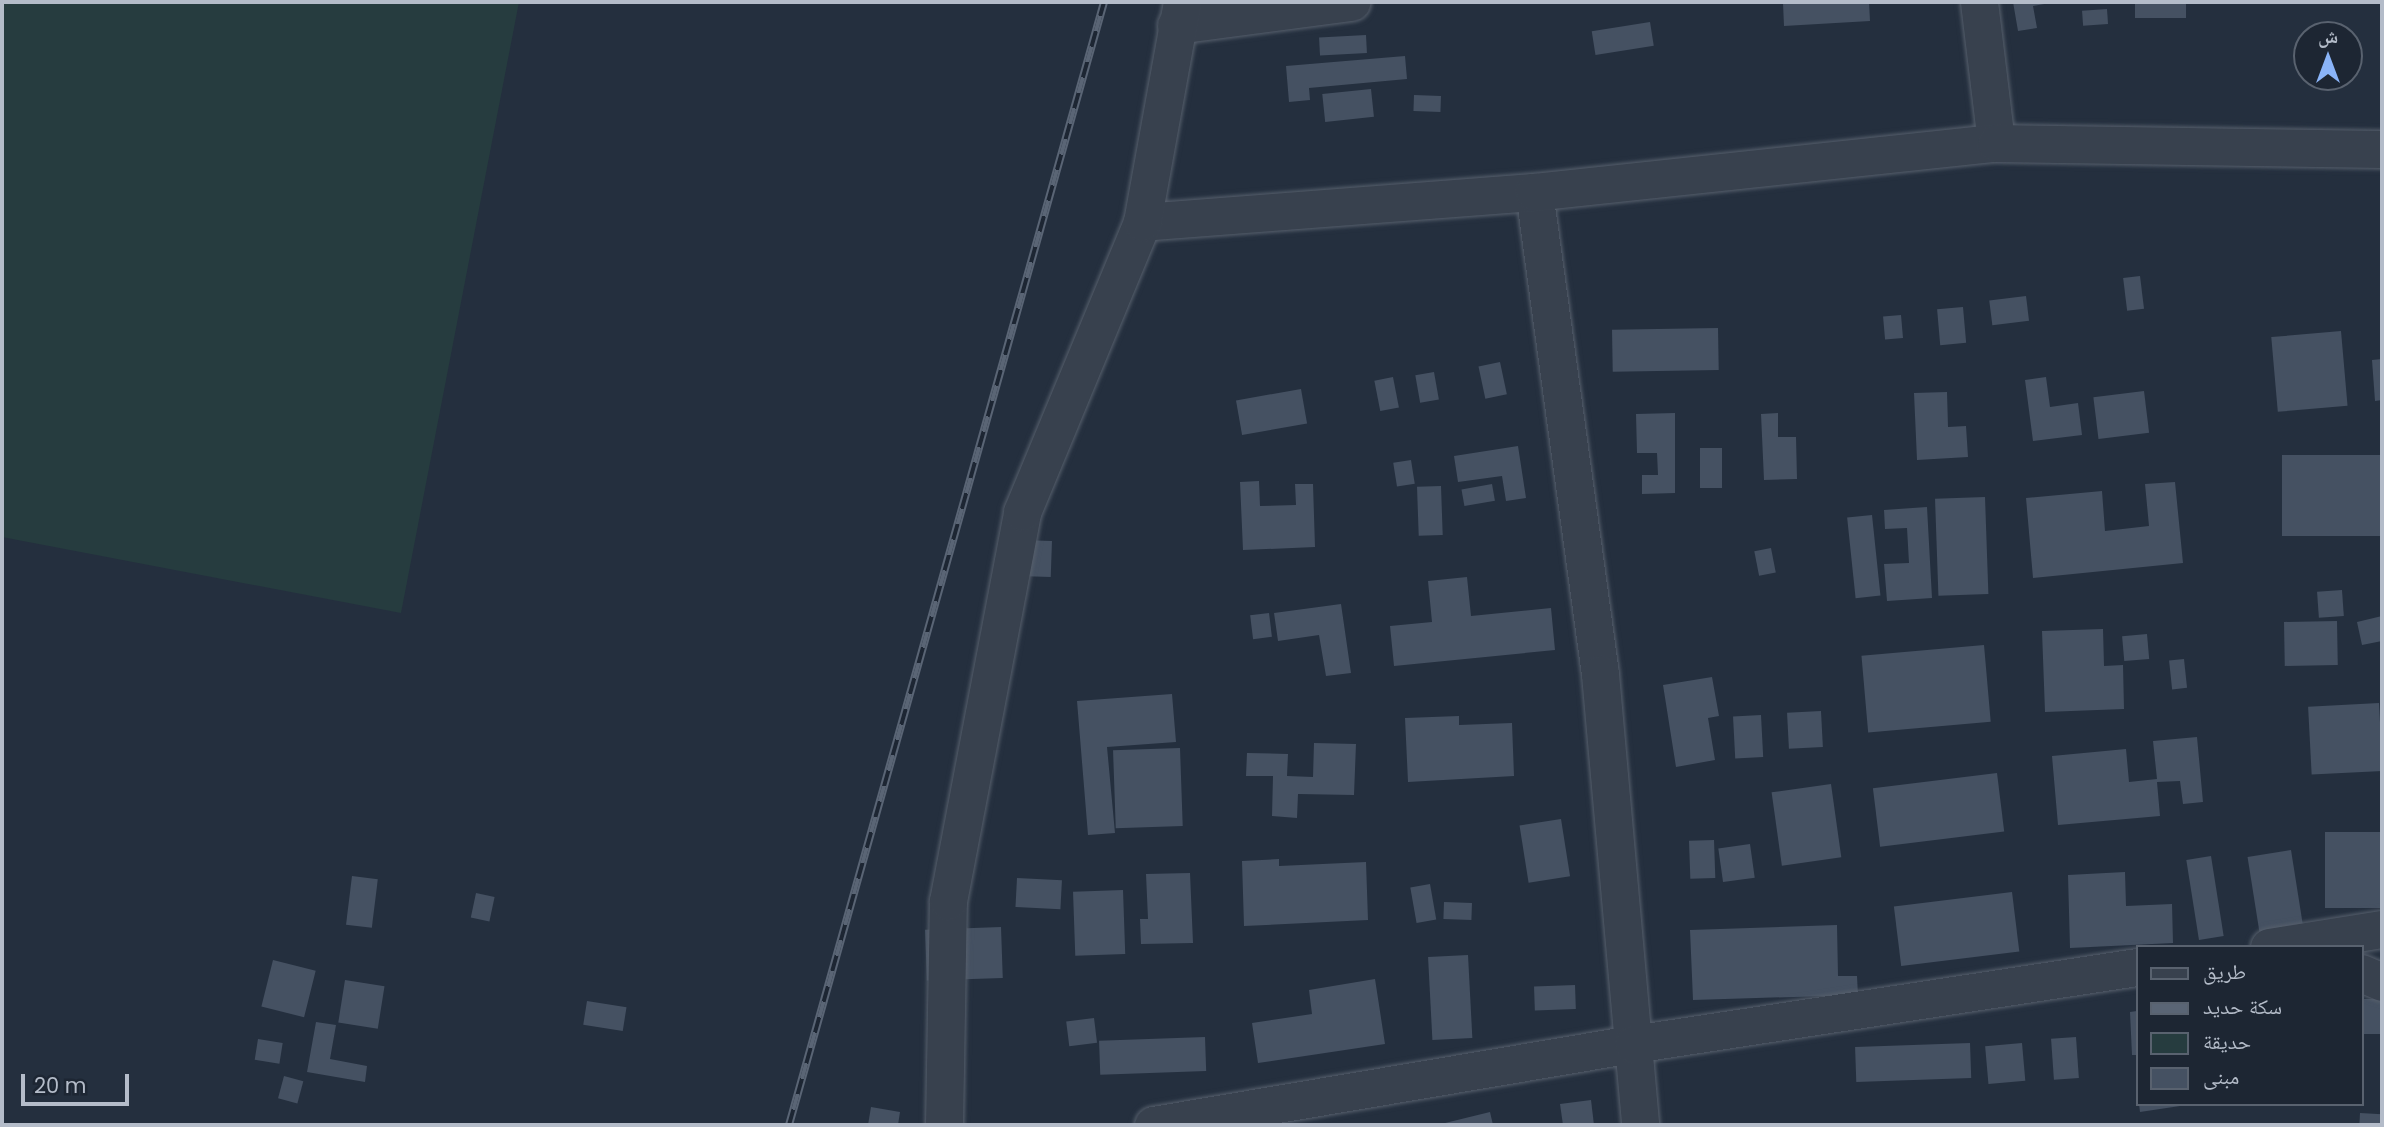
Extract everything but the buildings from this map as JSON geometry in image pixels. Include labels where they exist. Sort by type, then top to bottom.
[{"type":"street","points":[[944,1125],[948,901],[1022,512],[1142,222],[1179,13],[1351,2]]},
{"type":"street","points":[[1979,2],[1996,143]]},
{"type":"street","points":[[1142,222],[1534,192],[1996,143],[2382,149]]},
{"type":"street","points":[[1534,192],[1601,674],[1640,1125]]},
{"type":"street","points":[[2294,945],[2382,929]]},
{"type":"street","points":[[1153,1125],[1633,1044],[2136,967]]},
{"type":"street","points":[[2363,974],[2382,982]]},
{"type":"green space","points":[[2,2],[519,2],[401,613],[2,537]]},
{"type":"railway","points":[[789,1125],[1104,2]]}]
